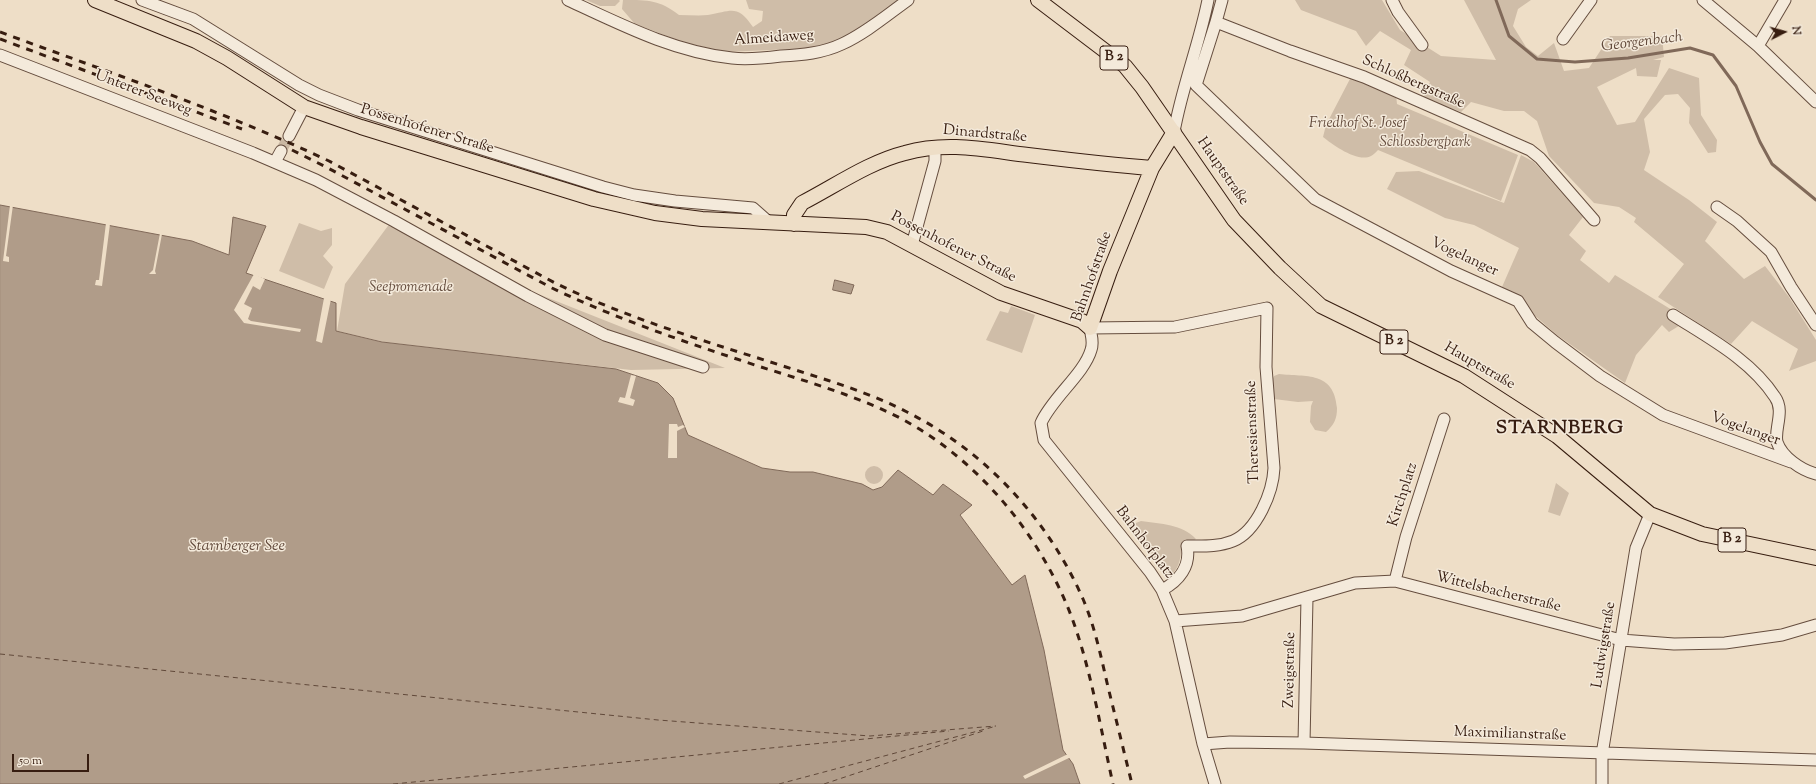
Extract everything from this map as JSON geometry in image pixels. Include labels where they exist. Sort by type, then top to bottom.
[{"type":"main road","name":"Possenhofener Straße","points":[[95,0],[196,41],[227,58],[304,107],[361,127],[594,199],[655,213],[702,219],[866,227],[886,232],[994,290],[1082,321],[1090,328]]},
{"type":"main road","name":"B 2","points":[[1038,0],[1125,66],[1174,132]]},
{"type":"main road","name":"Bahnhofstraße","points":[[1090,328],[1110,270],[1152,168],[1174,132]]},
{"type":"main road","name":"Hauptstraße","points":[[1174,132],[1234,220],[1280,268],[1321,306],[1464,376],[1486,389],[1557,436],[1650,514],[1702,534],[1816,558]]},
{"type":"main road","name":"Dinardstraße","points":[[794,224],[794,215],[802,203],[887,158],[907,152],[935,147],[961,147],[1152,168]]},
{"type":"street","name":"Possenhofener Straße","points":[[142,0],[192,19],[299,85],[358,110],[634,194],[705,205],[753,208],[770,223]]},
{"type":"street","name":"Almeidaweg","points":[[568,0],[644,34],[692,52],[749,59],[807,54],[827,50],[857,36],[908,0]]},
{"type":"street","points":[[1174,132],[1179,106],[1202,29],[1208,0]]},
{"type":"street","points":[[1216,22],[1222,0]]},
{"type":"street","points":[[1392,0],[1398,12],[1422,45]]},
{"type":"street","points":[[1563,39],[1591,0]]},
{"type":"street","points":[[1703,0],[1758,46],[1816,102]]},
{"type":"street","points":[[1758,46],[1785,0]]},
{"type":"street","name":"Schloßbergstraße","points":[[1216,22],[1290,51],[1364,77],[1530,150],[1548,167],[1594,220]]},
{"type":"street","name":"Vogelanger","points":[[1216,22],[1196,85],[1315,199],[1451,271],[1518,300],[1532,323],[1554,342],[1600,376],[1663,415],[1791,462]]},
{"type":"street","name":"Unterer Seeweg","points":[[0,55],[275,162]]},
{"type":"street","points":[[289,136],[304,107]]},
{"type":"street","points":[[912,245],[935,161],[935,147]]},
{"type":"street","points":[[281,151],[275,162],[316,180],[379,213],[528,296],[606,335],[703,367]]},
{"type":"street","points":[[1717,208],[1737,221],[1771,252],[1816,325]]},
{"type":"street","name":"Theresienstraße","points":[[1090,328],[1175,327],[1267,308],[1266,367],[1274,468],[1269,498],[1252,524],[1234,540],[1214,546],[1187,546],[1187,559],[1182,575],[1173,584],[1162,590]]},
{"type":"street","points":[[1673,314],[1755,371],[1776,398],[1779,408],[1777,442],[1791,462],[1816,474]]},
{"type":"street","name":"Bahnhofstraße","points":[[1041,429],[1043,417],[1080,370],[1091,350],[1093,341],[1090,328]]},
{"type":"street","name":"Kirchplatz","points":[[1395,581],[1406,537],[1444,419]]},
{"type":"street","name":"Bahnhofplatz","points":[[1041,429],[1044,440],[1146,566],[1162,590],[1175,620],[1203,744],[1215,784]]},
{"type":"street","name":"Ludwigstraße","points":[[1602,784],[1602,754],[1636,548],[1650,514]]},
{"type":"street","name":"Wittelsbacherstraße","points":[[1175,620],[1242,616],[1355,583],[1395,581],[1621,640],[1674,644],[1724,643],[1782,635],[1816,625]]},
{"type":"street","name":"Zweigstraße","points":[[1304,743],[1307,598]]},
{"type":"street","name":"Maximilianstraße","points":[[1203,744],[1230,742],[1304,743],[1816,760]]},
{"type":"green space","points":[[586,0],[620,1],[615,6],[600,6]]},
{"type":"green space","points":[[623,0],[654,2],[666,6],[679,15],[708,15],[734,11],[743,15],[753,27],[762,21],[763,11],[749,9],[746,0],[904,0],[878,19],[831,43],[814,48],[726,52],[683,42],[635,24],[622,9]]},
{"type":"green space","points":[[1295,0],[1382,0],[1400,30],[1441,56],[1496,60],[1464,0],[1531,0],[1518,9],[1513,26],[1526,47],[1538,56],[1554,43],[1564,71],[1589,68],[1610,36],[1662,36],[1664,57],[1653,60],[1661,60],[1657,77],[1637,76],[1636,68],[1597,87],[1617,125],[1635,122],[1669,68],[1699,78],[1701,115],[1717,140],[1716,152],[1708,153],[1689,123],[1690,108],[1678,94],[1665,95],[1644,119],[1650,152],[1644,170],[1689,200],[1717,222],[1705,241],[1744,279],[1765,266],[1789,297],[1816,340],[1816,361],[1789,371],[1798,349],[1752,321],[1731,344],[1658,297],[1684,264],[1634,222],[1636,218],[1619,207],[1594,203],[1549,156],[1537,121],[1524,111],[1504,111],[1471,102],[1461,112],[1423,98],[1430,82],[1404,65],[1411,50],[1380,31],[1366,46],[1356,31],[1301,10]]},
{"type":"green space","name":"Schlossbergpark","points":[[1351,77],[1396,95],[1397,104],[1518,155],[1501,201],[1378,150],[1372,156],[1366,158],[1353,155],[1339,148],[1323,137],[1326,125]]},
{"type":"green space","points":[[1521,155],[1534,162],[1583,217],[1569,235],[1586,251],[1580,260],[1609,283],[1615,275],[1672,310],[1669,314],[1682,324],[1669,332],[1662,325],[1636,355],[1625,383],[1557,335],[1502,287],[1519,248],[1474,225],[1445,218],[1387,189],[1396,172],[1419,171],[1504,203]]},
{"type":"green space","name":"Seepromenade","points":[[396,215],[513,284],[725,368],[631,370],[384,342],[337,331],[345,284]]},
{"type":"green space","points":[[299,223],[321,231],[332,228],[332,245],[323,256],[333,267],[324,289],[279,271]]},
{"type":"green space","points":[[1011,306],[1035,315],[1022,353],[986,340],[1000,311],[1008,313]]},
{"type":"green space","points":[[1279,374],[1317,378],[1330,388],[1335,396],[1337,412],[1336,419],[1326,432],[1315,430],[1310,422],[1311,406],[1313,401],[1298,402],[1274,399],[1270,385],[1274,376]]},
{"type":"green space","points":[[874,466],[880,469],[883,475],[880,481],[874,484],[868,481],[865,475],[868,469]]},
{"type":"green space","points":[[1556,483],[1569,493],[1560,516],[1548,512]]},
{"type":"green space","points":[[1141,521],[1164,524],[1178,528],[1184,530],[1196,539],[1181,548],[1178,564],[1175,571],[1169,578],[1128,526]]},
{"type":"water","name":"Starnberger See","points":[[0,205],[192,241],[229,255],[233,217],[266,226],[246,273],[336,303],[336,331],[382,342],[616,369],[658,383],[673,398],[688,435],[762,468],[790,472],[813,472],[862,484],[873,490],[882,487],[898,470],[933,495],[943,484],[972,505],[960,515],[1012,585],[1025,575],[1044,650],[1063,750],[1073,764],[1080,784],[0,784]]},
{"type":"water","points":[[835,280],[854,285],[851,294],[833,290]]},
{"type":"pier","points":[[10,205],[13,205],[6,256],[9,257],[9,262],[3,261]]},
{"type":"pier","points":[[106,223],[110,224],[102,286],[95,285],[96,280],[99,280]]},
{"type":"pier","points":[[160,233],[162,234],[155,271],[156,274],[149,274],[153,270]]},
{"type":"pier","points":[[254,274],[265,279],[260,290],[253,286],[244,304],[252,308],[248,319],[251,321],[301,329],[300,332],[244,323],[234,310]]},
{"type":"pier","points":[[324,298],[331,299],[322,343],[316,341]]},
{"type":"pier","points":[[631,375],[636,376],[630,398],[635,400],[633,406],[618,402],[620,397],[625,398]]},
{"type":"pier","points":[[669,424],[677,424],[678,427],[683,425],[685,427],[677,431],[677,458],[668,458]]},
{"type":"pier","points":[[1068,754],[1071,757],[1025,779],[1023,776]]},
{"type":"waterway","name":"Georgenbach","points":[[1496,0],[1509,36],[1537,59],[1575,62],[1628,58],[1690,48],[1713,55],[1736,86],[1760,142],[1772,164],[1816,200]]},
{"type":"ferry route","points":[[0,654],[658,720],[870,736],[996,726]]},
{"type":"ferry route","points":[[779,784],[993,727]]},
{"type":"ferry route","points":[[824,784],[986,730]]},
{"type":"ferry route","points":[[393,784],[949,731]]},
{"type":"tunnel","points":[[281,151],[289,136]]},
{"type":"railway","points":[[0,32],[208,109],[329,161],[555,283],[611,308],[669,329],[862,392],[907,412],[936,428],[962,446],[988,467],[1011,490],[1052,542],[1069,570],[1083,599],[1094,631],[1132,784]]},
{"type":"railway","points":[[0,39],[242,129]]},
{"type":"railway","points":[[292,150],[577,300],[680,340],[830,389],[865,402],[900,418],[927,434],[953,453],[976,473],[998,496],[1018,521],[1037,547],[1066,603],[1088,669],[1113,784]]},
{"type":"district","name":"STARNBERG","points":[[1560,430]]},
{"type":"park label","name":"Friedhof St. Josef","points":[[1358,124]]}]
